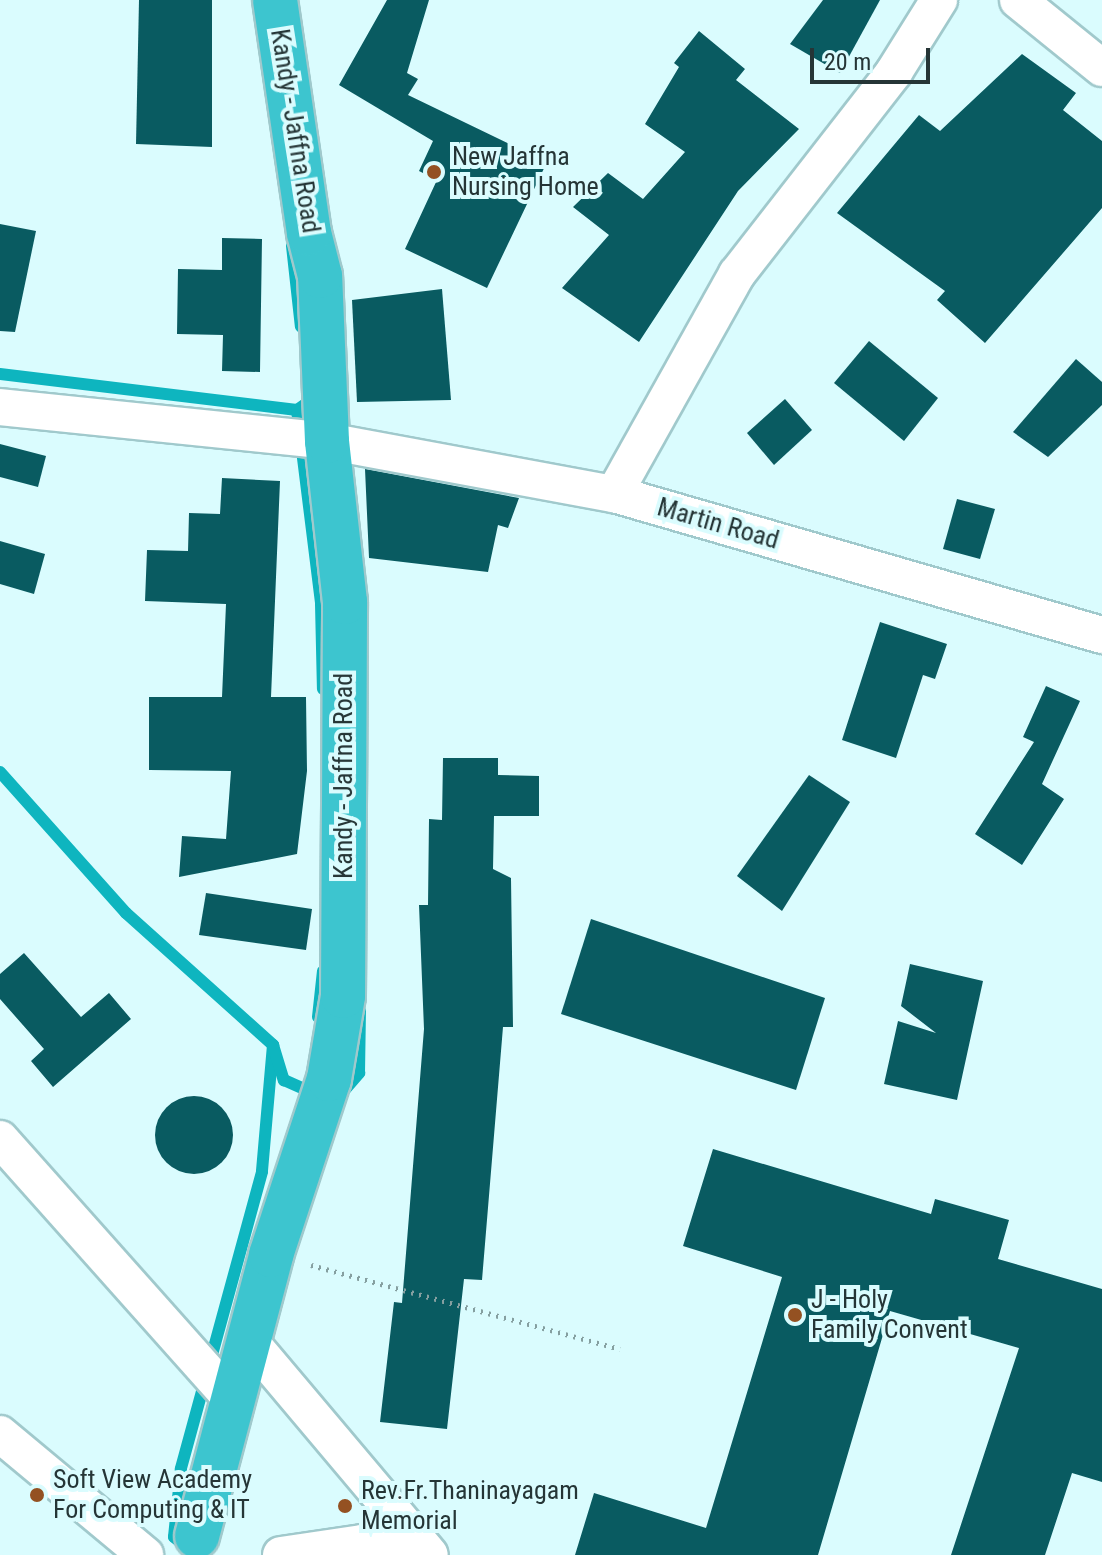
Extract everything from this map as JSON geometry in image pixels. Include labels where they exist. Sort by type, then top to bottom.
[{"type":"highway","name":"Kandy - Jaffna Road","points":[[197,1536],[271,1255],[329,1079],[343,996],[345,602],[327,441],[320,276],[309,233],[275,0]]},
{"type":"street","points":[[614,494],[737,274],[894,72],[939,0]]},
{"type":"street","points":[[1018,0],[1102,68]]},
{"type":"street","name":"Martin Road","points":[[0,407],[327,441],[614,494],[1102,635]]},
{"type":"street","points":[[0,1139],[232,1399]]},
{"type":"street","points":[[248,1339],[428,1553]]},
{"type":"street","points":[[0,1434],[145,1555]]},
{"type":"street","points":[[281,1555],[362,1543],[428,1553]]},
{"type":"path","points":[[271,1255],[620,1349]]},
{"type":"building","points":[[139,0],[212,0],[212,147],[136,144]]},
{"type":"building","points":[[387,0],[429,0],[407,73],[418,79],[408,95],[547,162],[487,288],[405,249],[437,180],[419,171],[433,141],[339,85]]},
{"type":"building","points":[[823,0],[880,0],[840,73],[790,44]]},
{"type":"building","points":[[699,31],[745,69],[736,80],[799,129],[738,191],[639,342],[562,288],[609,235],[573,207],[608,173],[643,199],[685,152],[645,124],[679,67],[674,63]]},
{"type":"building","points":[[1022,54],[1076,93],[1063,110],[1102,141],[1102,208],[985,343],[937,300],[945,291],[837,213],[919,115],[940,131]]},
{"type":"building","points":[[0,224],[36,231],[15,332],[0,331]]},
{"type":"building","points":[[222,238],[262,239],[260,372],[222,371],[223,335],[177,334],[178,269],[222,270]]},
{"type":"building","points":[[442,289],[451,400],[357,402],[352,300]]},
{"type":"building","points":[[869,341],[938,398],[904,441],[834,383]]},
{"type":"building","points":[[1076,359],[1102,382],[1102,405],[1048,457],[1013,432]]},
{"type":"building","points":[[785,399],[812,430],[774,465],[747,433]]},
{"type":"building","points":[[0,444],[46,456],[38,487],[0,477]]},
{"type":"building","points":[[365,469],[519,498],[508,528],[498,525],[488,572],[369,558]]},
{"type":"building","points":[[222,478],[280,481],[271,697],[306,697],[307,771],[297,854],[179,877],[182,836],[226,839],[231,771],[149,770],[149,697],[222,697],[226,604],[145,601],[147,550],[188,551],[189,513],[220,514]]},
{"type":"building","points":[[957,499],[995,509],[980,559],[943,549]]},
{"type":"building","points":[[0,541],[45,554],[34,594],[0,584]]},
{"type":"building","points":[[880,622],[947,644],[935,679],[923,675],[896,758],[842,740]]},
{"type":"building","points":[[1046,686],[1080,701],[1042,784],[1064,799],[1022,865],[975,834],[1034,742],[1023,737]]},
{"type":"building","points":[[443,758],[498,758],[498,775],[539,776],[539,816],[494,816],[493,869],[511,878],[513,1027],[503,1027],[482,1280],[464,1279],[447,1429],[380,1422],[394,1302],[402,1303],[424,1029],[419,905],[428,905],[429,819],[442,820]]},
{"type":"building","points":[[809,775],[850,802],[782,911],[737,876]]},
{"type":"building","points":[[206,893],[312,909],[306,950],[199,935]]},
{"type":"building","points":[[591,919],[825,998],[796,1090],[561,1014]]},
{"type":"building","points":[[24,953],[81,1017],[109,993],[131,1019],[53,1087],[31,1061],[44,1049],[0,999],[0,974]]},
{"type":"building","points":[[910,964],[983,981],[957,1100],[884,1084],[898,1021],[936,1033],[901,1006]]},
{"type":"building","points":[[194,1096],[209,1099],[222,1107],[230,1120],[233,1135],[230,1150],[222,1163],[209,1171],[194,1174],[179,1171],[166,1163],[158,1150],[155,1135],[158,1120],[166,1107],[179,1099]]},
{"type":"building","points":[[713,1149],[931,1214],[935,1199],[1009,1220],[998,1259],[1102,1289],[1102,1482],[1072,1473],[1045,1555],[951,1555],[1019,1348],[890,1311],[818,1555],[575,1555],[594,1493],[706,1528],[782,1277],[683,1246]]},
{"type":"waterway","points":[[292,246],[301,327]]},
{"type":"waterway","points":[[0,374],[297,410]]},
{"type":"waterway","points":[[309,393],[310,401],[297,410],[321,604],[323,689]]},
{"type":"waterway","points":[[0,772],[126,913],[273,1045],[262,1172],[181,1469],[174,1537],[188,1548]]},
{"type":"waterway","points":[[318,1017],[323,971]]},
{"type":"waterway","points":[[341,1094],[359,1073],[360,1011]]},
{"type":"waterway","points":[[273,1045],[284,1080],[316,1094]]},
{"type":"place","name":"New Jaffna Nursing Home","points":[[434,172]]},
{"type":"place","name":"J - Holy Family Convent","points":[[795,1315]]},
{"type":"place","name":"Soft View Academy For Computing & IT","points":[[37,1495]]},
{"type":"place","name":"Rev.Fr.Thaninayagam Memorial","points":[[345,1506]]}]
